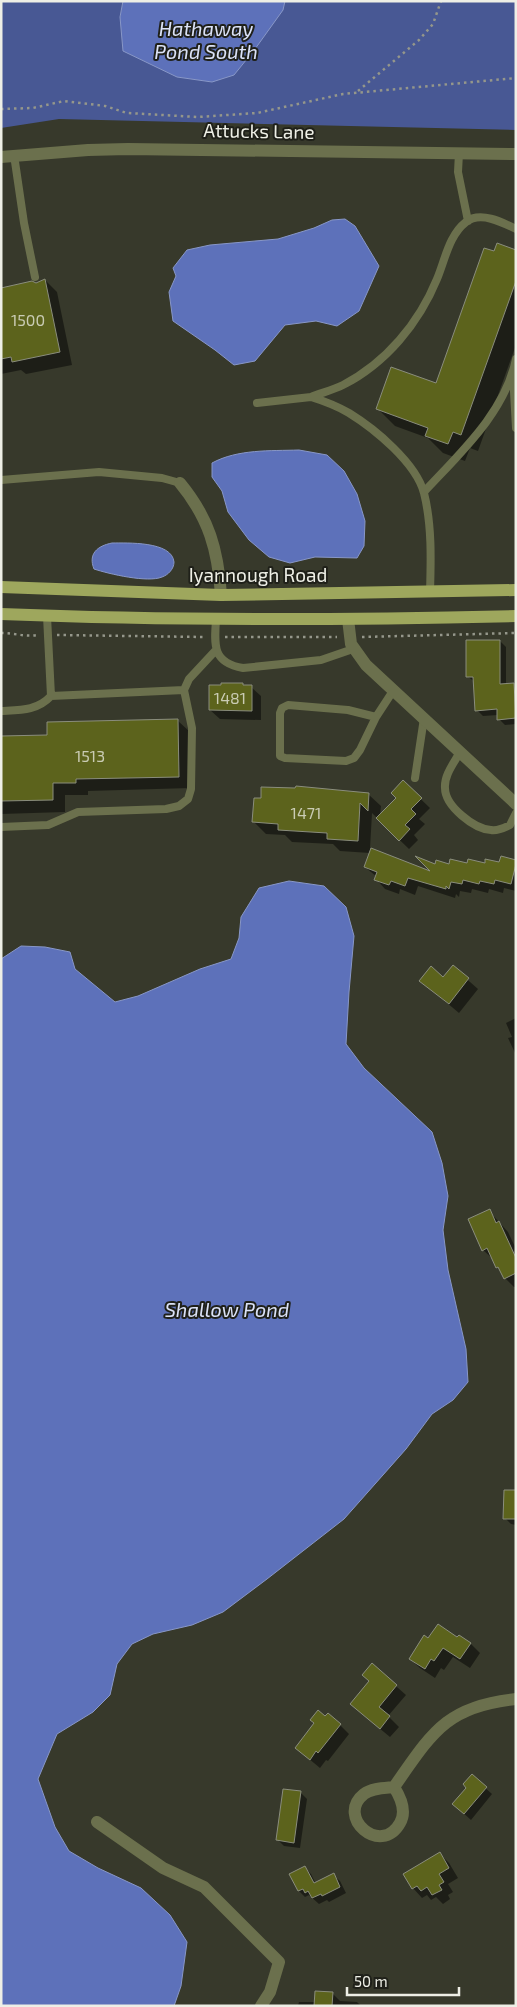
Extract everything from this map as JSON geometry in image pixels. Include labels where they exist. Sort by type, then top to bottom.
[{"type":"main road","name":"Iyannough Road","points":[[1,587],[221,595],[516,590]]},
{"type":"main road","points":[[1,614],[216,620],[348,620],[516,616]]},
{"type":"street","name":"Attucks Lane","points":[[8,156],[128,148],[516,154]]},
{"type":"street","points":[[180,483],[198,508],[211,535],[218,562],[221,595]]},
{"type":"street","points":[[348,620],[349,637],[353,650],[366,666],[516,804]]},
{"type":"street","points":[[394,1787],[428,1739],[447,1722],[478,1705],[516,1699]]},
{"type":"street","points":[[97,1822],[163,1868],[204,1887],[279,1962],[270,1992],[261,2006]]},
{"type":"lane","points":[[459,153],[458,172],[468,220]]},
{"type":"lane","points":[[8,156],[35,277]]},
{"type":"lane","points":[[257,402],[311,397],[342,385],[366,371],[382,359],[406,332],[427,302],[453,236],[468,220],[477,217],[488,219],[516,229]]},
{"type":"lane","points":[[424,492],[463,450],[496,406],[513,372],[516,359]]},
{"type":"lane","points":[[513,372],[516,428]]},
{"type":"lane","points":[[311,397],[334,405],[377,434],[401,457],[413,473],[424,492],[431,543],[430,592]]},
{"type":"lane","points":[[1,480],[98,472],[162,478],[180,483]]},
{"type":"lane","points":[[1,711],[25,710],[38,707],[51,696],[47,616]]},
{"type":"lane","points":[[216,620],[214,637],[216,650],[223,662],[230,666],[243,668],[321,660],[353,650]]},
{"type":"lane","points":[[1,827],[48,825],[78,812],[166,809],[179,806],[188,799],[192,775],[192,728],[184,690],[189,679],[216,650]]},
{"type":"lane","points":[[51,696],[184,690]]},
{"type":"lane","points":[[376,717],[348,710],[288,705],[282,708],[280,713],[280,756],[286,758],[346,761],[354,758],[360,750],[376,717],[393,691]]},
{"type":"lane","points":[[415,778],[424,718]]},
{"type":"lane","points":[[460,752],[448,775],[444,790],[459,813],[476,826],[493,831],[510,826],[516,813]]},
{"type":"path","points":[[356,92],[419,40],[433,24],[441,1]]},
{"type":"path","points":[[1,109],[33,108],[64,101],[106,106],[127,113],[198,118],[257,113],[356,92],[516,78]]},
{"type":"path","points":[[1,633],[16,633],[25,636]]},
{"type":"path","points":[[382,636],[516,633]]},
{"type":"path","points":[[64,636],[324,638]]},
{"type":"shaded area","points":[[1,1],[123,1],[120,17],[264,1],[516,1],[516,130],[59,119],[1,128]]},
{"type":"water","name":"Hathaway Pond South","points":[[123,1],[285,1],[283,10],[234,75],[212,82],[177,77],[123,51],[120,17]]},
{"type":"water","points":[[345,219],[355,226],[379,266],[359,311],[337,326],[316,321],[285,325],[255,361],[234,365],[173,321],[169,292],[176,276],[173,268],[187,250],[210,245],[278,239],[314,228],[332,220]]},
{"type":"water","points":[[299,450],[327,455],[344,471],[357,494],[365,521],[364,546],[357,558],[315,557],[290,563],[269,557],[249,540],[228,512],[222,491],[212,477],[212,463],[222,458],[243,453]]},
{"type":"water","points":[[112,543],[138,543],[166,550],[174,562],[173,567],[164,576],[156,579],[118,575],[94,569],[92,559],[95,552],[102,546]]},
{"type":"water","name":"Shallow Pond","points":[[289,881],[324,886],[346,907],[354,936],[346,1044],[364,1068],[432,1132],[442,1163],[448,1196],[443,1230],[448,1270],[466,1349],[468,1382],[453,1400],[432,1414],[406,1449],[344,1519],[223,1612],[192,1625],[153,1634],[132,1644],[117,1664],[110,1695],[93,1712],[57,1734],[38,1779],[55,1827],[69,1851],[98,1868],[141,1888],[170,1915],[187,1942],[181,1986],[174,2006],[1,2006],[1,959],[21,946],[45,947],[70,952],[75,969],[115,1002],[138,996],[200,969],[231,959],[239,938],[241,917],[259,888]]},
{"type":"building","points":[[497,243],[516,250],[516,281],[461,435],[453,432],[448,444],[425,436],[428,428],[376,409],[391,367],[436,383],[484,248],[494,251]]},
{"type":"building","points":[[45,279],[60,352],[12,362],[11,357],[1,359],[1,288],[32,281],[36,283]]},
{"type":"building","points":[[466,640],[500,640],[500,684],[514,683],[516,718],[497,720],[497,709],[475,711],[473,677],[466,677]]},
{"type":"building","points":[[221,683],[252,685],[252,711],[209,710],[209,685],[221,685]]},
{"type":"building","points":[[178,719],[179,777],[76,779],[76,783],[53,783],[53,800],[1,801],[1,736],[47,735],[47,722]]},
{"type":"building","points":[[403,780],[422,798],[411,809],[416,814],[405,825],[410,829],[399,841],[376,818],[396,798],[391,793]]},
{"type":"building","points":[[296,786],[369,793],[368,811],[360,803],[358,841],[327,839],[327,833],[278,830],[278,824],[252,822],[254,798],[261,798],[261,787],[295,788]]},
{"type":"building","points":[[371,848],[430,871],[415,856],[435,864],[436,860],[449,864],[450,859],[467,863],[468,859],[485,863],[485,859],[499,862],[501,856],[516,860],[516,864],[511,884],[495,880],[494,884],[480,881],[479,884],[463,880],[462,884],[451,882],[449,889],[446,886],[446,889],[408,878],[405,886],[391,881],[389,885],[374,880],[377,872],[364,867]]},
{"type":"building","points":[[453,965],[469,978],[449,1004],[419,981],[431,966],[443,977]]},
{"type":"building","points":[[490,1209],[496,1223],[499,1221],[516,1258],[516,1273],[504,1279],[498,1267],[496,1268],[487,1248],[482,1251],[468,1219]]},
{"type":"building","points":[[504,1490],[516,1490],[516,1519],[503,1519]]},
{"type":"building","points":[[438,1624],[457,1637],[459,1635],[471,1643],[460,1659],[443,1648],[434,1661],[431,1659],[425,1669],[409,1659],[424,1635],[428,1638]]},
{"type":"building","points":[[372,1663],[397,1685],[379,1707],[390,1716],[380,1729],[350,1704],[369,1681],[362,1675]]},
{"type":"building","points":[[318,1710],[325,1716],[328,1713],[341,1724],[310,1760],[295,1748],[314,1723],[310,1720]]},
{"type":"building","points":[[472,1774],[487,1787],[464,1814],[452,1804],[466,1788],[463,1784]]},
{"type":"building","points":[[283,1789],[301,1791],[294,1843],[276,1840]]},
{"type":"building","points":[[440,1852],[449,1868],[439,1874],[444,1882],[439,1885],[442,1890],[432,1895],[427,1887],[421,1891],[417,1886],[412,1889],[403,1874]]},
{"type":"building","points":[[305,1866],[314,1883],[334,1873],[340,1887],[322,1896],[321,1894],[312,1898],[308,1891],[305,1893],[303,1889],[298,1891],[289,1874]]},
{"type":"building","points":[[315,1991],[333,1992],[332,2006],[314,2006]]}]
